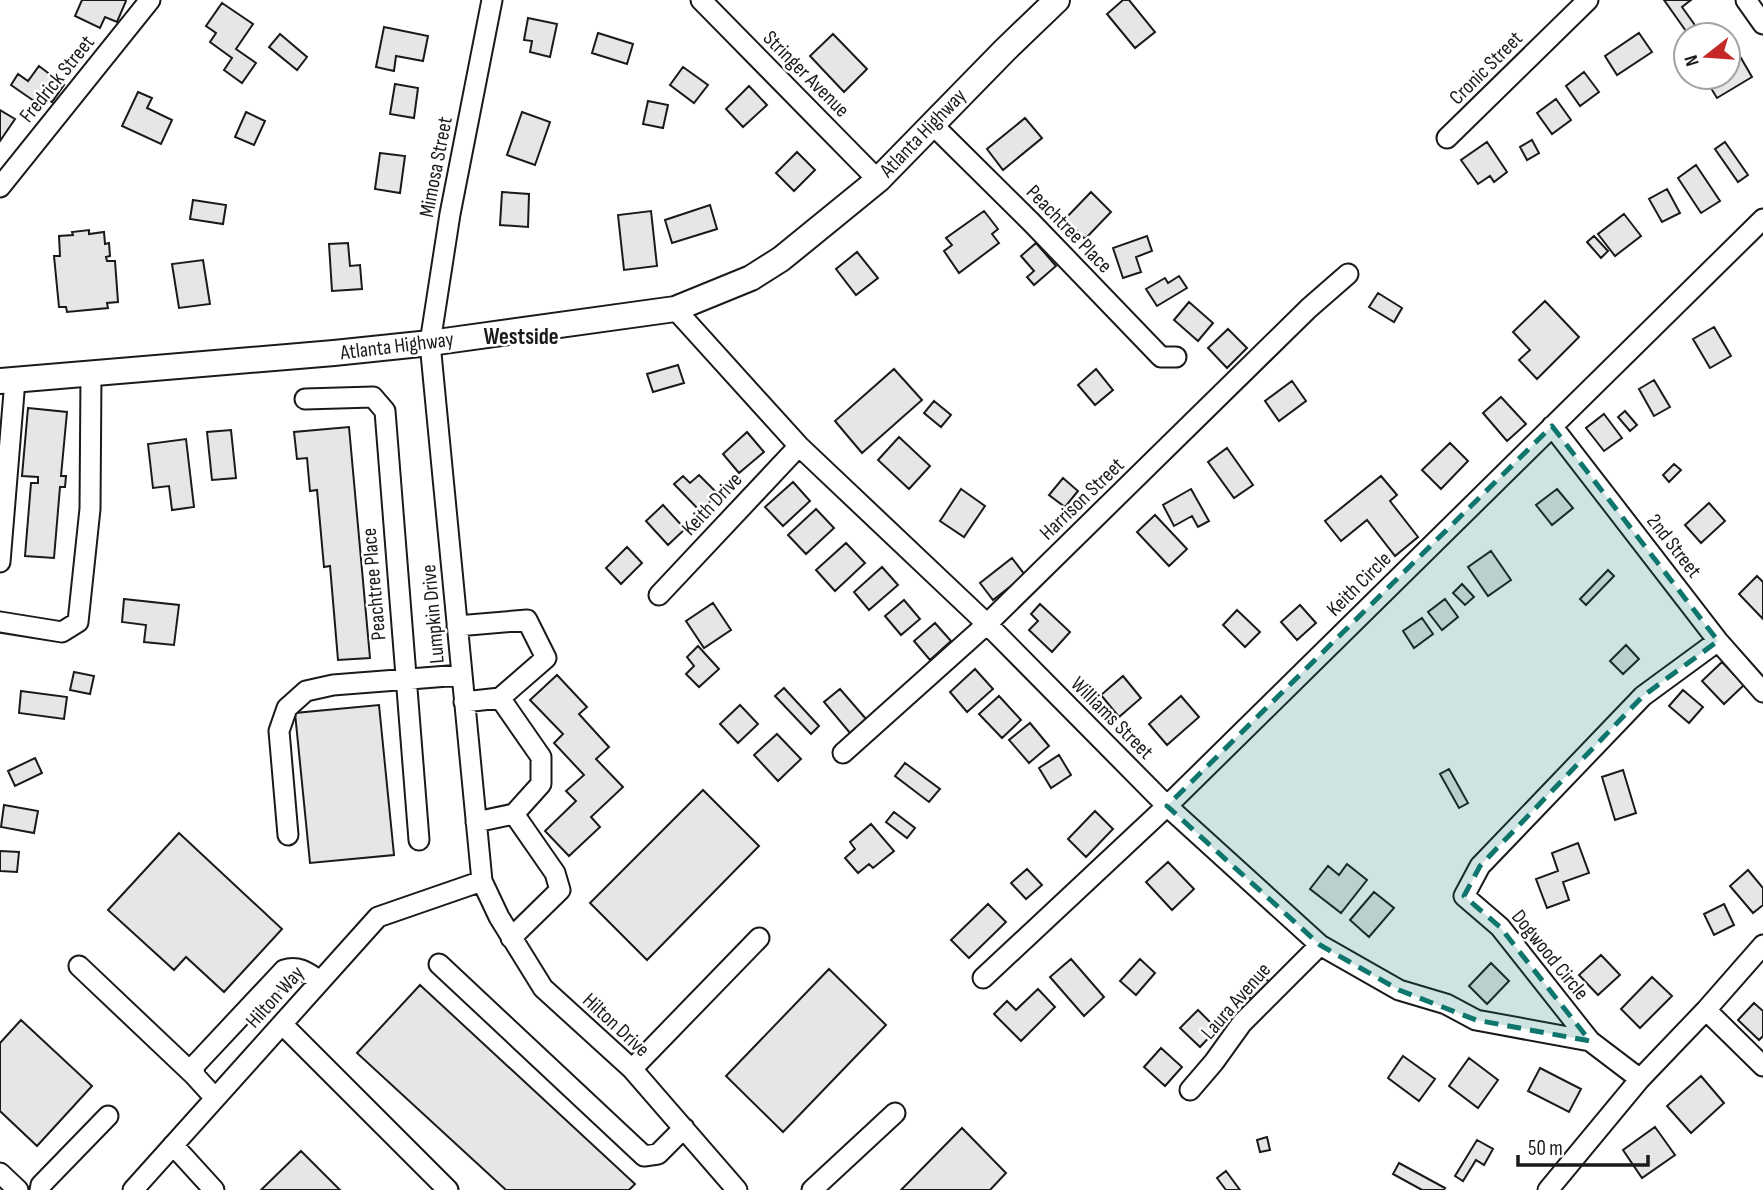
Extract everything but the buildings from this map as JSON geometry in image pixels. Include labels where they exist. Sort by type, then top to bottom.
[{"type":"main road","name":"Atlanta Highway","points":[[8,381],[429,343],[675,309],[751,278],[781,259],[878,180],[1047,4]]},
{"type":"street","name":"Fredrick Street","points":[[0,187],[150,0]]},
{"type":"street","name":"Mimosa Street","points":[[429,343],[450,214],[492,0]]},
{"type":"street","name":"Stringer Avenue","points":[[701,0],[878,180]]},
{"type":"street","name":"Cronic Street","points":[[1447,138],[1588,0]]},
{"type":"street","points":[[1746,0],[1763,24]]},
{"type":"street","name":"Peachtree Place","points":[[932,124],[1161,357],[1176,357]]},
{"type":"street","name":"Keith Circle","points":[[983,978],[1167,806],[1763,219]]},
{"type":"street","name":"Harrison Street","points":[[844,753],[987,624],[1309,308],[1348,274]]},
{"type":"street","name":"Williams Street","points":[[675,309],[799,446],[987,624],[1167,806],[1320,945],[1399,990],[1446,1004],[1476,1020],[1590,1041]]},
{"type":"street","name":"Lumpkin Drive","points":[[429,343],[482,881]]},
{"type":"street","points":[[0,622],[62,632],[78,622],[90,509],[91,374]]},
{"type":"street","points":[[0,562],[8,381]]},
{"type":"street","name":"Peachtree Place","points":[[305,399],[373,397],[385,411],[419,840]]},
{"type":"street","name":"2nd Street","points":[[1552,426],[1718,641],[1763,692]]},
{"type":"street","name":"Keith Drive","points":[[659,595],[799,446]]},
{"type":"street","points":[[457,626],[527,620],[546,658],[500,698],[464,702]]},
{"type":"street","name":"Dogwood Circle","points":[[1640,1079],[1590,1041],[1500,927],[1464,896],[1480,866],[1643,696],[1718,641]]},
{"type":"street","points":[[288,835],[279,731],[287,708],[306,691],[333,685],[461,675]]},
{"type":"street","points":[[476,822],[514,814],[541,784],[541,757],[500,698]]},
{"type":"street","points":[[512,938],[560,890],[555,873],[514,814]]},
{"type":"street","name":"Hilton Drive","points":[[482,881],[499,917],[542,988],[632,1069],[737,1190]]},
{"type":"street","name":"Hilton Way","points":[[133,1190],[378,917],[482,881]]},
{"type":"street","points":[[632,1069],[760,938]]},
{"type":"street","points":[[1548,1190],[1640,1079],[1706,1010],[1763,944]]},
{"type":"street","name":"Laura Avenue","points":[[1190,1090],[1242,1023],[1320,945]]},
{"type":"street","points":[[439,964],[644,1156],[658,1154],[684,1128]]},
{"type":"street","points":[[79,966],[215,1098]]},
{"type":"street","points":[[194,1075],[195,1065],[284,970],[293,967],[303,970],[320,981]]},
{"type":"street","points":[[1706,1010],[1763,1066]]},
{"type":"street","points":[[282,1024],[448,1190]]},
{"type":"street","points":[[812,1190],[895,1113]]},
{"type":"street","points":[[40,1190],[41,1185],[108,1116]]},
{"type":"street","points":[[173,1145],[214,1190]]},
{"type":"street","points":[[0,1173],[18,1190]]},
{"type":"highlighted area","points":[[1552,426],[1718,641],[1643,696],[1480,866],[1464,896],[1500,927],[1590,1041],[1476,1020],[1399,990],[1320,945],[1167,806]]},
{"type":"district","name":"Westside","points":[[521,337]]}]
